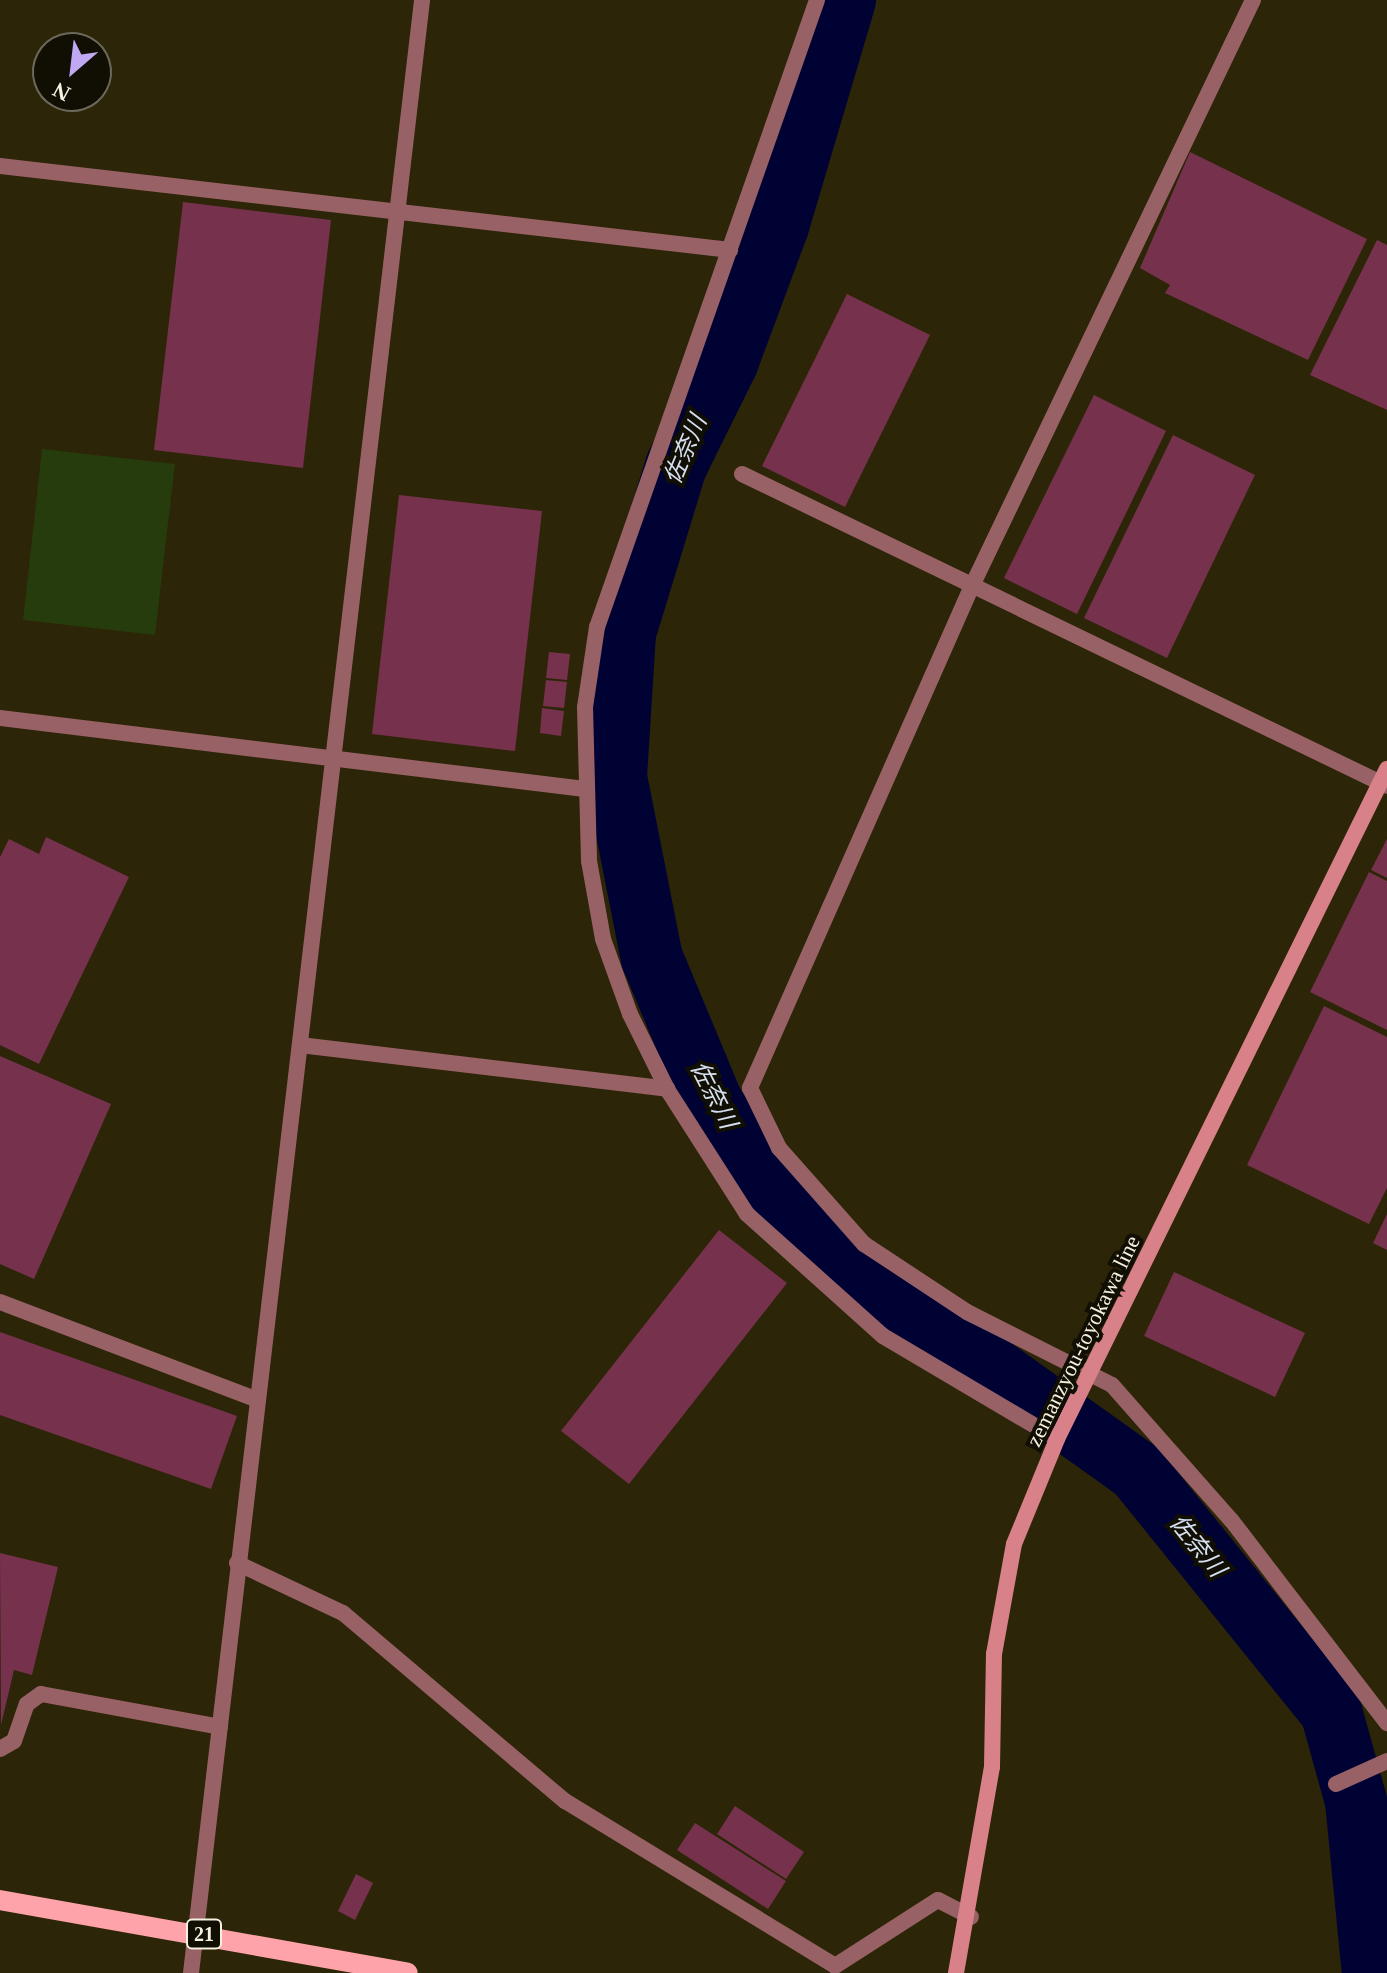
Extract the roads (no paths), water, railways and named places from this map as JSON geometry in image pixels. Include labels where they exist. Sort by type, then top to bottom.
[{"type":"main road","name":"zemanzyou-toyokawa line","points":[[956,1973],[971,1917],[992,1767],[997,1640],[1014,1544],[1057,1439],[1385,779]]},
{"type":"main road","name":"21","points":[[0,1900],[408,1973]]},
{"type":"street","points":[[191,1973],[199,1934],[237,1563],[422,0]]},
{"type":"street","points":[[817,0],[601,612],[585,707],[585,789],[603,939],[667,1089],[747,1214],[809,1275],[895,1344],[1057,1439]]},
{"type":"street","points":[[1253,0],[971,588],[750,1088],[779,1148],[864,1244],[979,1319],[1092,1372],[1112,1385],[1232,1521],[1387,1723]]},
{"type":"street","points":[[0,166],[730,250]]},
{"type":"street","points":[[742,474],[971,588],[1385,779]]},
{"type":"street","points":[[0,718],[585,789]]},
{"type":"street","points":[[300,1045],[667,1089]]},
{"type":"street","points":[[0,1302],[258,1400]]},
{"type":"street","points":[[237,1563],[343,1613],[565,1801],[835,1966],[938,1900],[971,1917]]},
{"type":"street","points":[[0,1749],[14,1741],[27,1704],[41,1694],[220,1727]]},
{"type":"street","points":[[1336,1784],[1387,1761]]},
{"type":"waterway","name":"佐奈川","points":[[845,0],[778,226],[727,363],[676,466],[625,633],[616,777],[652,958],[712,1102],[773,1199],[823,1247],[1137,1471],[1331,1711],[1356,1801],[1373,1973]]}]
